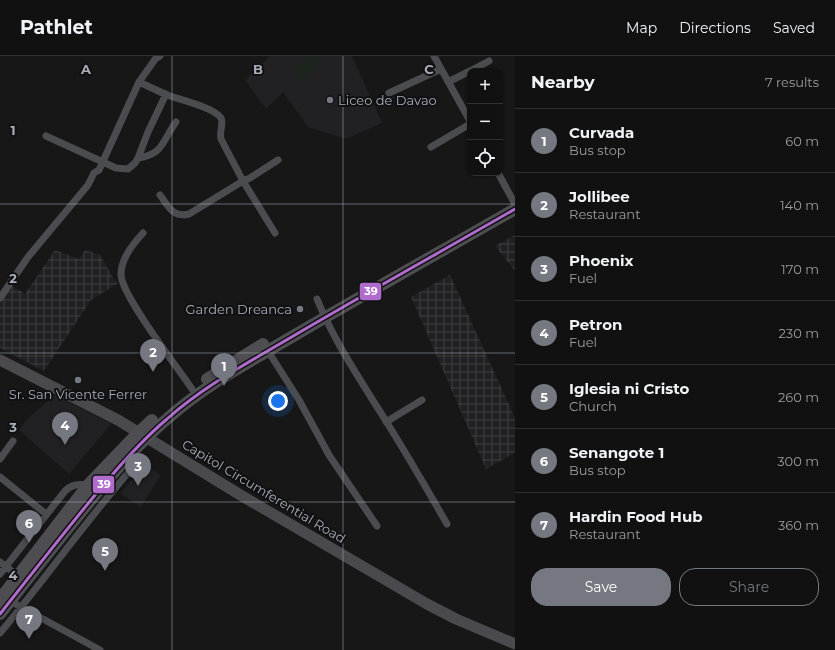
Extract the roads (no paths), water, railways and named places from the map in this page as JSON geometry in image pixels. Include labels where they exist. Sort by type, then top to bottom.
[{"type":"highway","points":[[5,600],[66,529],[163,411],[192,389],[230,364],[323,314],[514,203]]},
{"type":"highway","points":[[0,614],[5,600],[18,576],[88,485],[141,436],[197,395],[268,351],[323,314]]},
{"type":"main road","name":"Capitol Circumferential Road","points":[[0,360],[108,415],[249,500],[427,604],[515,644]]},
{"type":"street","points":[[0,298],[28,257],[88,185],[94,173],[99,170],[139,82],[156,58],[160,56]]},
{"type":"street","points":[[434,56],[467,117]]},
{"type":"street","points":[[476,68],[489,61]]},
{"type":"street","points":[[389,94],[441,69]]},
{"type":"street","points":[[448,82],[467,72]]},
{"type":"street","points":[[139,82],[166,94],[210,110],[222,119],[223,122],[220,131],[221,139],[243,181],[275,233]]},
{"type":"street","points":[[46,136],[116,168],[128,169],[138,158],[148,132],[166,94]]},
{"type":"street","points":[[138,158],[149,156],[159,149],[176,122]]},
{"type":"street","points":[[431,147],[467,124]]},
{"type":"street","points":[[160,196],[173,212],[183,216],[189,214],[278,160]]},
{"type":"street","points":[[500,176],[514,203]]},
{"type":"street","points":[[143,233],[124,260],[122,269],[123,284],[142,316],[192,389]]},
{"type":"street","points":[[317,299],[323,314],[352,368],[447,524]]},
{"type":"street","points":[[268,351],[299,400],[330,455],[377,526]]},
{"type":"street","points":[[386,422],[422,400]]},
{"type":"street","points":[[0,459],[13,441]]},
{"type":"street","points":[[0,633],[76,536],[135,465]]},
{"type":"street","points":[[0,477],[46,514]]},
{"type":"street","points":[[0,574],[3,565],[69,487],[74,484],[88,485]]},
{"type":"street","points":[[3,565],[18,576]]},
{"type":"street","points":[[5,600],[100,650]]},
{"type":"place","name":"Liceo de Davao","points":[[330,100]]},
{"type":"place","name":"Garden Dreanca","points":[[300,309]]},
{"type":"place","name":"Jollibee","points":[[153,372]]},
{"type":"place","name":"Sr. San Vicente Ferrer","points":[[78,380]]},
{"type":"place","name":"Curvada","points":[[224,386]]},
{"type":"place","name":"Petron","points":[[65,445]]},
{"type":"place","name":"Phoenix","points":[[138,486]]},
{"type":"place","name":"Senangote 1","points":[[29,543]]},
{"type":"place","name":"Iglesia ni Cristo","points":[[105,571]]},
{"type":"place","name":"Hardin Food Hub","points":[[29,639]]}]
